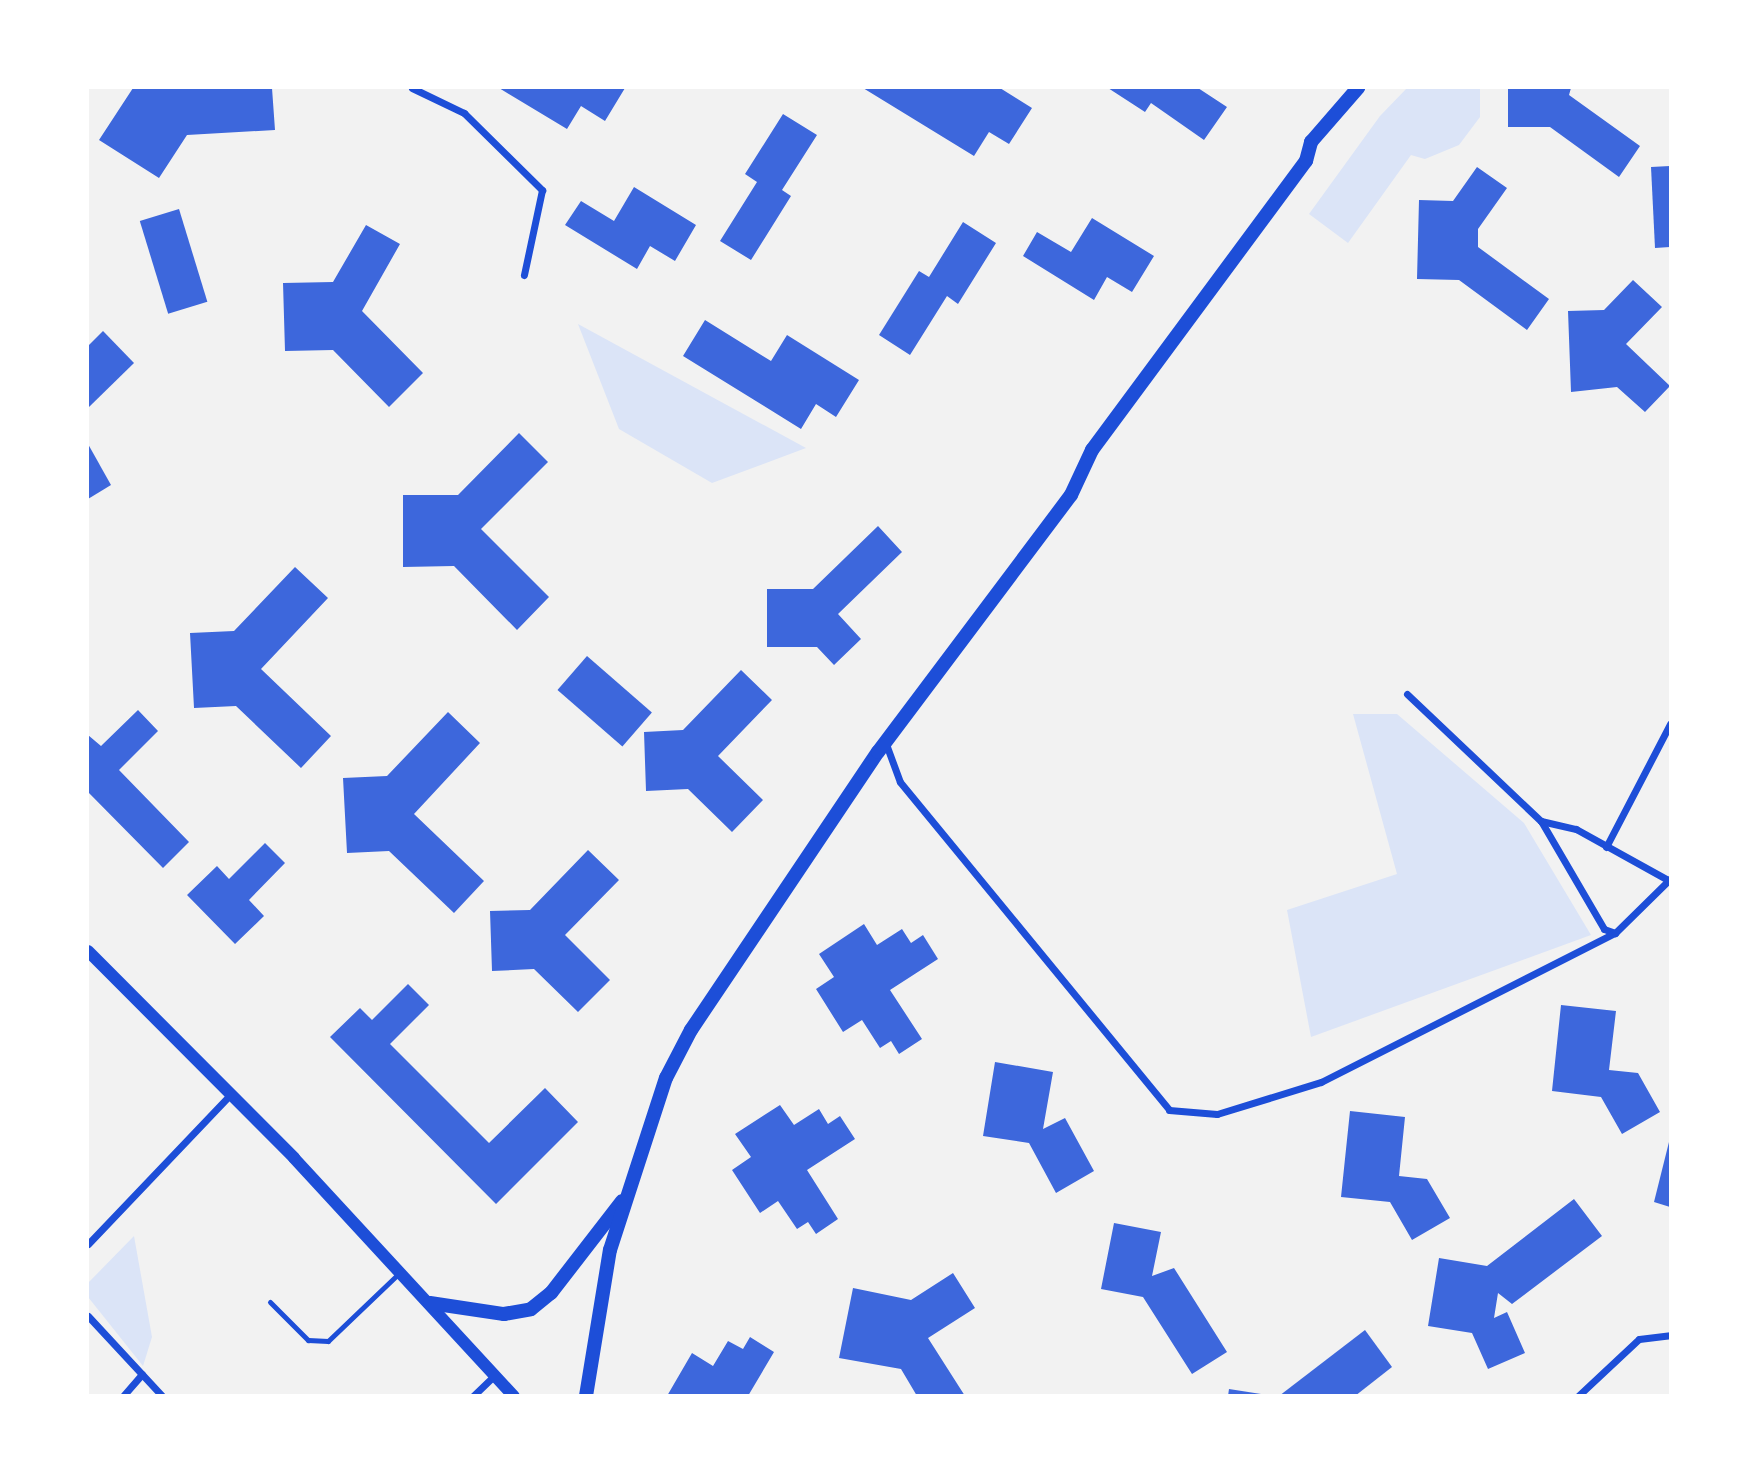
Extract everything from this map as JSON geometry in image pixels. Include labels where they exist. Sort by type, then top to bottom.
[{"type":"main road","points":[[586,1395],[610,1251],[666,1078],[691,1030],[885,742],[1071,495],[1092,450],[1306,161],[1311,142],[1358,88]]},
{"type":"main road","points":[[430,1303],[504,1314],[531,1309],[551,1293],[629,1191]]},
{"type":"street","points":[[412,88],[464,113],[542,190],[524,275]]},
{"type":"street","points":[[1407,694],[1541,821],[1604,929],[1615,933]]},
{"type":"street","points":[[1605,847],[1671,724]]},
{"type":"street","points":[[885,742],[900,782],[1170,1110],[1217,1114],[1321,1082],[1615,933],[1670,880],[1576,829],[1541,821]]},
{"type":"street","points":[[88,951],[231,1094],[514,1395]]},
{"type":"street","points":[[88,1244],[231,1094]]},
{"type":"street","points":[[88,1316],[162,1395]]},
{"type":"street","points":[[1578,1395],[1639,1339],[1671,1335]]},
{"type":"street","points":[[122,1395],[142,1374]]},
{"type":"street","points":[[473,1395],[496,1374]]},
{"type":"lane","points":[[270,1302],[308,1340],[328,1341],[400,1272]]},
{"type":"shaded area","points":[[1407,88],[1480,88],[1480,117],[1459,145],[1425,159],[1411,155],[1348,243],[1309,214],[1380,116]]},
{"type":"shaded area","points":[[578,324],[806,448],[712,483],[619,429]]},
{"type":"shaded area","points":[[1353,714],[1397,714],[1524,823],[1591,935],[1311,1037],[1287,910],[1397,874]]},
{"type":"shaded area","points":[[134,1236],[152,1337],[143,1366],[88,1297],[88,1283]]},
{"type":"building","points":[[133,88],[272,88],[275,130],[187,135],[159,178],[99,140]]},
{"type":"building","points":[[499,88],[625,88],[605,121],[581,106],[567,129]]},
{"type":"building","points":[[863,88],[1000,88],[1032,108],[1009,144],[989,132],[974,156]]},
{"type":"building","points":[[1108,88],[1198,88],[1227,107],[1204,140],[1151,103],[1145,112]]},
{"type":"building","points":[[1508,88],[1571,88],[1569,95],[1640,146],[1619,177],[1550,127],[1508,127]]},
{"type":"building","points":[[783,114],[817,135],[782,190],[791,196],[751,260],[720,241],[757,182],[745,174]]},
{"type":"building","points":[[1670,166],[1670,247],[1655,248],[1651,167]]},
{"type":"building","points":[[1477,167],[1507,188],[1478,229],[1478,247],[1549,299],[1527,330],[1459,280],[1417,279],[1419,200],[1453,201]]},
{"type":"building","points":[[634,187],[696,225],[675,261],[650,246],[637,269],[565,225],[581,201],[614,221]]},
{"type":"building","points":[[179,209],[207,302],[168,314],[140,221]]},
{"type":"building","points":[[1092,218],[1154,256],[1132,292],[1107,277],[1094,300],[1023,256],[1037,232],[1071,252]]},
{"type":"building","points":[[963,222],[996,243],[958,304],[947,296],[910,355],[879,335],[919,271],[929,277]]},
{"type":"building","points":[[366,225],[400,244],[362,311],[423,373],[389,407],[333,350],[285,351],[283,283],[333,282]]},
{"type":"building","points":[[1633,280],[1662,307],[1626,344],[1670,386],[1645,412],[1617,387],[1571,392],[1568,311],[1604,310]]},
{"type":"building","points":[[705,320],[771,361],[787,335],[859,380],[836,417],[816,404],[801,429],[683,356]]},
{"type":"building","points":[[103,331],[134,363],[88,408],[88,346]]},
{"type":"building","points":[[519,433],[548,462],[481,529],[549,597],[517,630],[454,566],[403,567],[403,495],[458,495]]},
{"type":"building","points":[[88,444],[111,485],[88,499]]},
{"type":"building","points":[[878,526],[902,552],[838,614],[861,639],[834,665],[817,647],[767,647],[767,589],[813,589]]},
{"type":"building","points":[[295,567],[328,598],[261,669],[331,736],[301,768],[236,706],[194,708],[190,633],[234,631]]},
{"type":"building","points":[[587,656],[652,712],[622,746],[557,690]]},
{"type":"building","points":[[741,670],[772,700],[718,756],[763,800],[732,832],[688,789],[646,791],[644,732],[683,730]]},
{"type":"building","points":[[138,710],[158,731],[119,770],[189,842],[163,868],[88,792],[88,735],[101,746]]},
{"type":"building","points":[[448,712],[480,743],[414,814],[484,881],[454,913],[389,851],[347,853],[343,778],[387,776]]},
{"type":"building","points":[[265,843],[285,863],[249,900],[264,916],[235,944],[187,895],[217,866],[229,879]]},
{"type":"building","points":[[588,850],[619,880],[565,935],[610,980],[578,1012],[534,969],[492,971],[490,911],[530,910]]},
{"type":"building","points":[[864,924],[877,945],[902,929],[911,943],[923,935],[938,959],[890,990],[922,1039],[899,1054],[891,1041],[880,1048],[862,1020],[843,1032],[816,989],[834,977],[819,954]]},
{"type":"building","points":[[408,984],[429,1005],[390,1044],[489,1143],[545,1088],[578,1122],[496,1204],[330,1037],[360,1008],[372,1020]]},
{"type":"building","points":[[1561,1005],[1616,1011],[1609,1070],[1638,1073],[1660,1112],[1622,1134],[1601,1097],[1552,1091]]},
{"type":"building","points":[[995,1062],[1053,1072],[1043,1129],[1065,1118],[1094,1171],[1056,1193],[1029,1143],[983,1136]]},
{"type":"building","points":[[780,1105],[794,1125],[819,1109],[828,1124],[840,1116],[855,1139],[807,1170],[838,1219],[816,1234],[808,1222],[797,1229],[778,1201],[760,1213],[732,1170],[751,1157],[735,1134]]},
{"type":"building","points":[[1350,1111],[1405,1117],[1399,1176],[1427,1179],[1450,1218],[1412,1240],[1390,1202],[1341,1197]]},
{"type":"building","points":[[1670,1138],[1670,1207],[1654,1202]]},
{"type":"building","points":[[1574,1199],[1602,1236],[1512,1304],[1498,1293],[1494,1318],[1507,1312],[1525,1353],[1488,1369],[1472,1333],[1428,1326],[1439,1258],[1487,1266]]},
{"type":"building","points":[[1114,1223],[1161,1232],[1152,1276],[1174,1268],[1227,1352],[1192,1374],[1143,1297],[1101,1289]]},
{"type":"building","points":[[953,1273],[975,1308],[928,1338],[965,1396],[917,1396],[901,1369],[839,1358],[853,1288],[911,1300]]},
{"type":"building","points":[[1365,1330],[1392,1367],[1355,1396],[1279,1396]]},
{"type":"building","points":[[750,1337],[774,1352],[748,1396],[667,1396],[692,1353],[713,1366],[728,1341],[743,1349]]},
{"type":"building","points":[[1229,1389],[1261,1394],[1261,1396],[1228,1396]]}]
